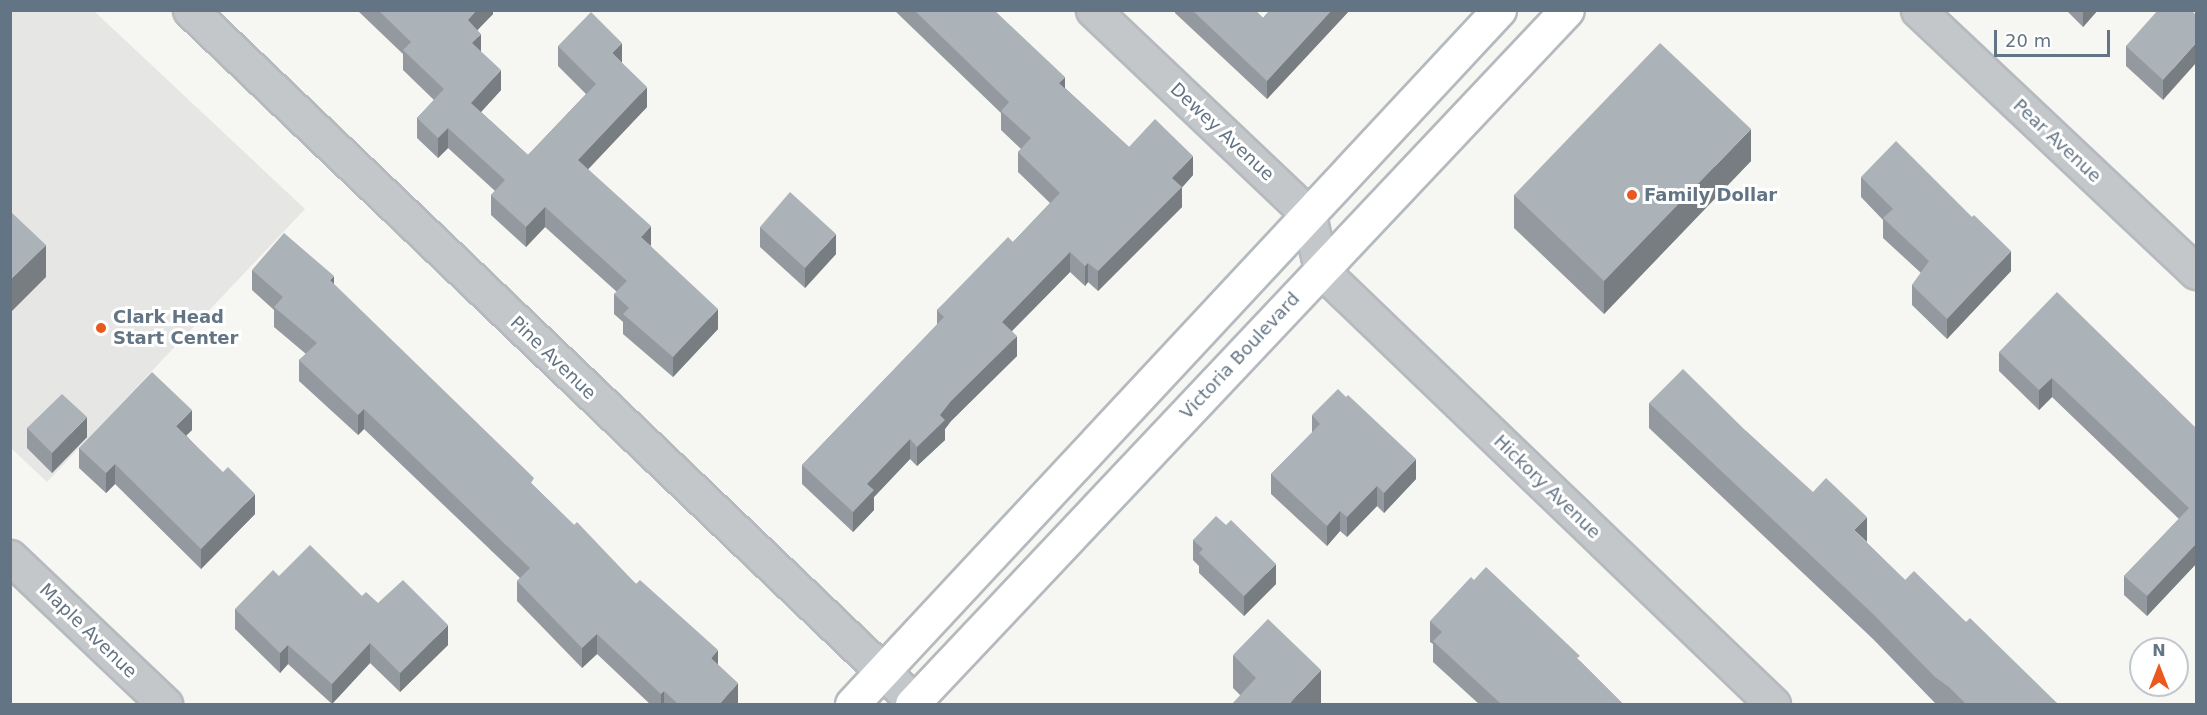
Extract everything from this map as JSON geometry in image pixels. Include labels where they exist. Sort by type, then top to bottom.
[{"type":"main road","points":[[852,705],[1499,10]]},
{"type":"main road","name":"Victoria Boulevard","points":[[914,704],[1567,10]]},
{"type":"street","name":"Pine Avenue","points":[[190,10],[914,704]]},
{"type":"street","name":"Dewey Avenue","points":[[1093,10],[1309,215]]},
{"type":"street","name":"Pear Avenue","points":[[1918,10],[2196,272]]},
{"type":"street","points":[[1309,215],[1321,270]]},
{"type":"street","name":"Hickory Avenue","points":[[1321,270],[1773,705]]},
{"type":"street","name":"Maple Avenue","points":[[10,557],[165,705]]},
{"type":"shaded area","name":"Clark Head Start Center","points":[[10,11],[94,11],[305,209],[47,482],[11,448]]},
{"type":"building","points":[[378,10],[477,10],[468,20],[481,34],[472,43],[501,70],[471,103],[528,155],[596,84],[558,46],[591,12],[622,43],[612,53],[647,87],[578,160],[651,226],[641,237],[718,309],[673,357],[623,314],[629,308],[614,294],[627,281],[545,207],[526,227],[491,195],[505,180],[448,128],[438,138],[417,118],[444,89],[403,50],[411,42]]},
{"type":"building","points":[[914,10],[994,10],[1065,77],[1059,83],[1129,147],[1155,119],[1193,156],[1172,178],[1182,187],[1098,271],[1088,263],[1085,266],[1070,252],[1002,322],[1017,336],[951,401],[940,415],[945,420],[917,447],[910,439],[867,484],[874,490],[853,512],[802,465],[944,317],[937,310],[1008,237],[1013,242],[1060,193],[1018,152],[1031,138],[1001,111],[1009,102]]},
{"type":"building","points":[[1192,10],[1255,10],[1263,18],[1270,10],[1332,10],[1267,81]]},
{"type":"building","points":[[2158,10],[2191,10],[2196,15],[2196,43],[2163,80],[2126,46]]},
{"type":"building","name":"Family Dollar","points":[[1660,43],[1751,129],[1604,281],[1514,195]]},
{"type":"building","points":[[1896,141],[1972,217],[1974,215],[2011,251],[1947,319],[1912,285],[1929,261],[1883,218],[1893,209],[1861,177]]},
{"type":"building","points":[[790,192],[836,234],[805,268],[760,227]]},
{"type":"building","points":[[10,211],[46,245],[10,280]]},
{"type":"building","points":[[284,233],[334,276],[330,280],[534,478],[531,483],[574,525],[577,522],[636,584],[640,580],[718,650],[711,658],[738,683],[719,705],[679,705],[664,691],[661,694],[597,634],[582,648],[517,581],[530,568],[364,409],[358,415],[299,360],[317,343],[274,307],[283,297],[252,270]]},
{"type":"building","points":[[2057,292],[2196,428],[2196,544],[2147,596],[2124,576],[2189,508],[2052,378],[2039,390],[1999,352]]},
{"type":"building","points":[[1683,369],[1813,492],[1826,478],[1867,517],[1854,530],[1905,580],[1914,571],[1966,622],[1970,618],[2059,705],[1967,705],[1935,677],[1873,614],[1649,403]]},
{"type":"building","points":[[152,372],[192,410],[176,426],[223,472],[228,467],[255,494],[201,549],[115,464],[106,473],[79,448]]},
{"type":"building","points":[[1338,389],[1346,397],[1348,395],[1416,459],[1384,493],[1377,486],[1347,517],[1340,511],[1327,526],[1271,474],[1320,424],[1312,415]]},
{"type":"building","points":[[62,394],[87,417],[52,453],[27,428]]},
{"type":"building","points":[[1216,516],[1226,525],[1231,520],[1276,564],[1244,596],[1199,553],[1203,549],[1193,540]]},
{"type":"building","points":[[310,545],[362,596],[366,592],[378,603],[403,580],[448,625],[400,673],[370,643],[332,684],[288,645],[280,653],[235,609],[273,570],[279,576]]},
{"type":"building","points":[[1486,567],[1580,656],[1577,658],[1624,705],[1500,705],[1433,641],[1442,632],[1430,621],[1471,577],[1474,580]]},
{"type":"building","points":[[1268,619],[1321,670],[1288,705],[1231,705],[1256,678],[1233,655]]},
{"type":"place","name":"Family Dollar","points":[[1632,195]]},
{"type":"place","name":"Clark Head Start Center","points":[[101,328]]}]
